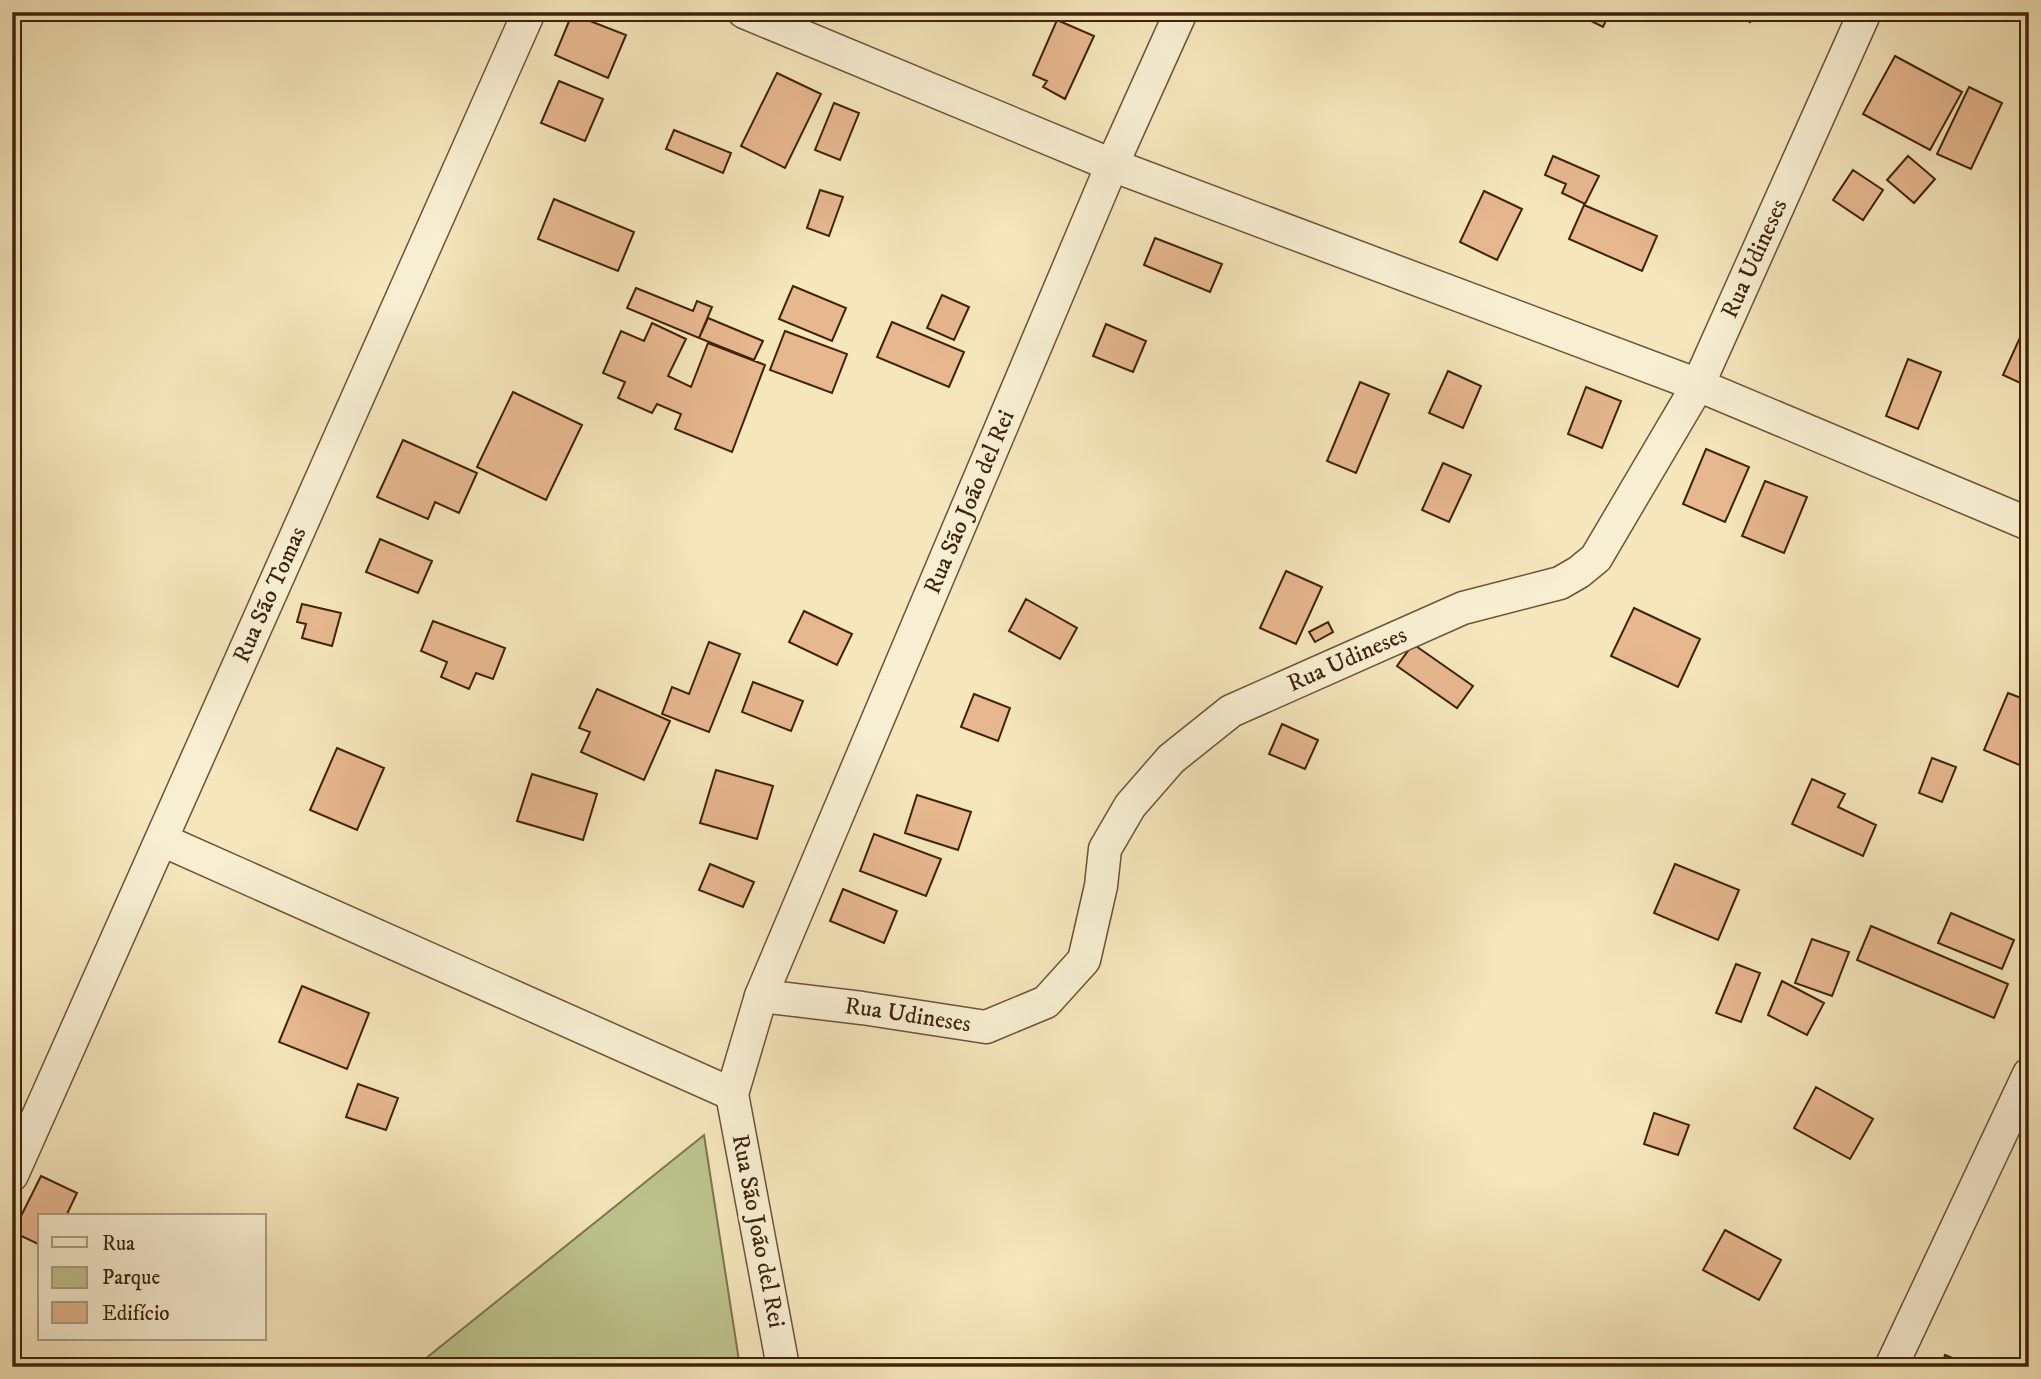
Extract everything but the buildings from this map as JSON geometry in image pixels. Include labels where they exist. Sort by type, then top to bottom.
[{"type":"street","name":"Rua São Tomas","points":[[12,1175],[529,12]]},
{"type":"street","points":[[744,12],[1112,165],[1698,384],[2029,524]]},
{"type":"street","name":"Rua São João del Rei","points":[[761,996],[1112,165],[1181,12]]},
{"type":"street","name":"Rua Udineses","points":[[761,996],[986,1027],[1046,1002],[1084,960],[1101,886],[1105,849],[1130,806],[1171,759],[1231,710],[1463,608],[1560,583],[1596,558],[1698,384],[1865,12]]},
{"type":"street","points":[[162,840],[732,1094],[761,996]]},
{"type":"street","points":[[1891,1367],[2029,1074]]},
{"type":"street","name":"Rua São João del Rei","points":[[732,1094],[783,1367]]},
{"type":"green space","points":[[704,1135],[740,1367],[415,1367]]}]
